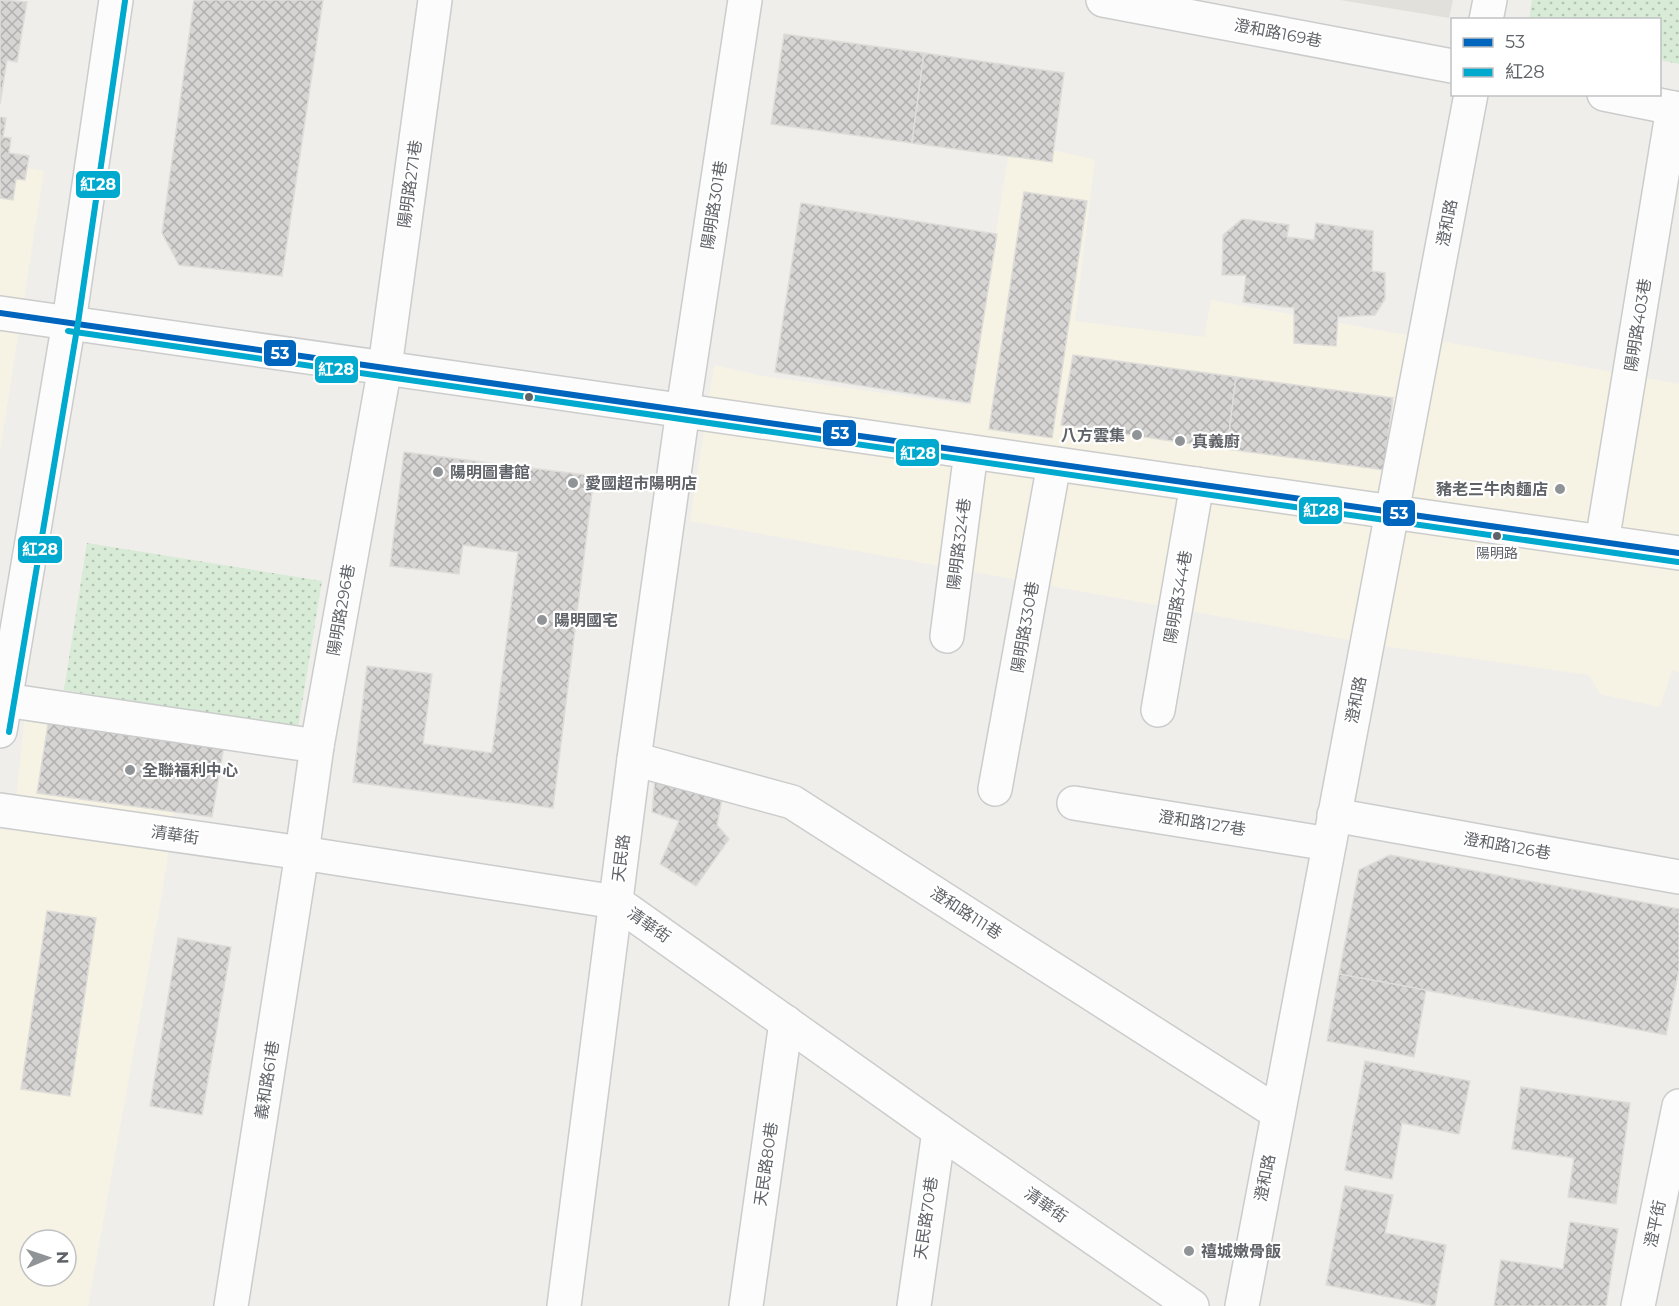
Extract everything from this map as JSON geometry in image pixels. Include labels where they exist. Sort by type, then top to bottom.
[{"type":"street","points":[[116,0],[69,322],[6,653],[3,716],[316,746]]},
{"type":"street","name":"陽明路271巷","points":[[385,367],[435,0]]},
{"type":"street","name":"陽明路301巷","points":[[683,411],[745,0]]},
{"type":"street","name":"澄和路169巷","points":[[1103,0],[1451,66]]},
{"type":"street","points":[[1486,18],[1490,0]]},
{"type":"street","name":"澄和路","points":[[1242,1306],[1471,96]]},
{"type":"street","points":[[1614,96],[1676,108]]},
{"type":"street","name":"陽明路403巷","points":[[1602,542],[1676,108]]},
{"type":"street","points":[[0,312],[1679,553]]},
{"type":"street","name":"陽明路296巷","points":[[302,853],[316,746],[385,367]]},
{"type":"street","name":"天民路","points":[[564,1306],[634,759],[683,411]]},
{"type":"street","name":"陽明路324巷","points":[[947,636],[971,452]]},
{"type":"street","name":"陽明路330巷","points":[[995,789],[1054,464]]},
{"type":"street","name":"陽明路344巷","points":[[1158,710],[1197,484]]},
{"type":"street","name":"澄和路111巷","points":[[634,759],[792,802],[1278,1113]]},
{"type":"street","name":"澄和路127巷","points":[[1074,803],[1332,830]]},
{"type":"street","name":"清華街","points":[[0,810],[302,853],[616,902],[939,1131],[1192,1306]]},
{"type":"street","name":"澄和路126巷","points":[[1332,830],[1679,877]]},
{"type":"street","name":"義和路61巷","points":[[231,1306],[302,853]]},
{"type":"street","name":"天民路80巷","points":[[746,1306],[786,1022]]},
{"type":"street","name":"澄平街","points":[[1638,1306],[1679,1106]]},
{"type":"street","name":"天民路70巷","points":[[914,1306],[939,1131]]},
{"type":"shaded area","points":[[1340,0],[1453,0],[1449,18]]},
{"type":"shaded area","points":[[1011,140],[1095,160],[1075,321],[1204,337],[1211,300],[1679,384],[1679,672],[1672,670],[1660,707],[1600,694],[1589,675],[1384,646],[690,521],[714,365],[762,376],[968,405]]},
{"type":"shaded area","points":[[0,163],[44,171],[0,451]]},
{"type":"shaded area","points":[[24,721],[185,748],[162,893],[88,1306],[0,1306],[0,829],[13,831]]},
{"type":"green space","points":[[1532,0],[1679,0],[1679,64],[1661,60],[1661,18],[1529,18]]},
{"type":"green space","points":[[87,543],[322,581],[298,728],[64,690]]},
{"type":"building","points":[[0,0],[27,2],[17,62],[7,60],[0,104]]},
{"type":"building","points":[[194,0],[323,0],[282,276],[179,265],[162,233]]},
{"type":"building","points":[[784,34],[924,53],[912,143],[771,124]]},
{"type":"building","points":[[924,53],[1064,73],[1052,162],[912,143]]},
{"type":"building","points":[[0,117],[6,118],[3,137],[11,138],[9,153],[29,156],[25,180],[16,179],[13,200],[0,198]]},
{"type":"building","points":[[1024,192],[1087,201],[1052,438],[989,429]]},
{"type":"building","points":[[801,203],[997,234],[970,403],[775,372]]},
{"type":"building","points":[[1242,219],[1289,225],[1287,237],[1314,240],[1316,223],[1373,231],[1372,271],[1385,273],[1385,299],[1375,315],[1338,317],[1336,346],[1294,343],[1294,308],[1243,302],[1246,275],[1222,275],[1223,235]]},
{"type":"building","points":[[1073,355],[1236,377],[1227,449],[1061,425]]},
{"type":"building","points":[[1236,377],[1393,398],[1384,470],[1227,449]]},
{"type":"building","name":"陽明國宅","points":[[404,452],[594,476],[553,808],[353,782],[367,666],[432,674],[423,744],[492,753],[518,552],[463,545],[459,574],[390,566]]},
{"type":"building","name":"全聯福利中心","points":[[49,718],[224,746],[212,817],[37,793]]},
{"type":"building","points":[[656,766],[726,777],[717,825],[729,839],[696,886],[660,864],[679,821],[652,812]]},
{"type":"building","points":[[1390,855],[1679,909],[1679,969],[1666,1035],[1339,974],[1359,870]]},
{"type":"building","points":[[47,911],[96,918],[70,1096],[21,1089]]},
{"type":"building","points":[[178,938],[231,947],[202,1115],[150,1106]]},
{"type":"building","points":[[1339,974],[1426,990],[1414,1057],[1327,1041]]},
{"type":"building","points":[[1365,1061],[1470,1081],[1459,1134],[1402,1123],[1392,1179],[1345,1170]]},
{"type":"building","points":[[1521,1087],[1630,1103],[1616,1204],[1568,1197],[1574,1158],[1512,1149]]},
{"type":"building","points":[[1345,1186],[1393,1195],[1385,1233],[1446,1245],[1435,1306],[1326,1285]]},
{"type":"building","points":[[1570,1222],[1618,1229],[1606,1306],[1494,1306],[1501,1260],[1563,1269]]},
{"type":"transit line","name":"紅28","points":[[9,732],[78,323],[125,1]]},
{"type":"transit line","name":"53","points":[[0,313],[1679,553]]},
{"type":"transit line","name":"紅28","points":[[68,331],[1678,562]]},
{"type":"place","name":"八方雲集","points":[[1137,435]]},
{"type":"place","name":"真義廚","points":[[1180,441]]},
{"type":"place","name":"陽明圖書館","points":[[438,472]]},
{"type":"place","name":"愛國超市陽明店","points":[[573,483]]},
{"type":"place","name":"豬老三牛肉麵店","points":[[1560,489]]},
{"type":"place","name":"陽明路","points":[[1497,536]]},
{"type":"place","name":"陽明國宅","points":[[542,620]]},
{"type":"place","name":"全聯福利中心","points":[[130,770]]},
{"type":"place","name":"禧城嫩骨飯","points":[[1189,1251]]}]
